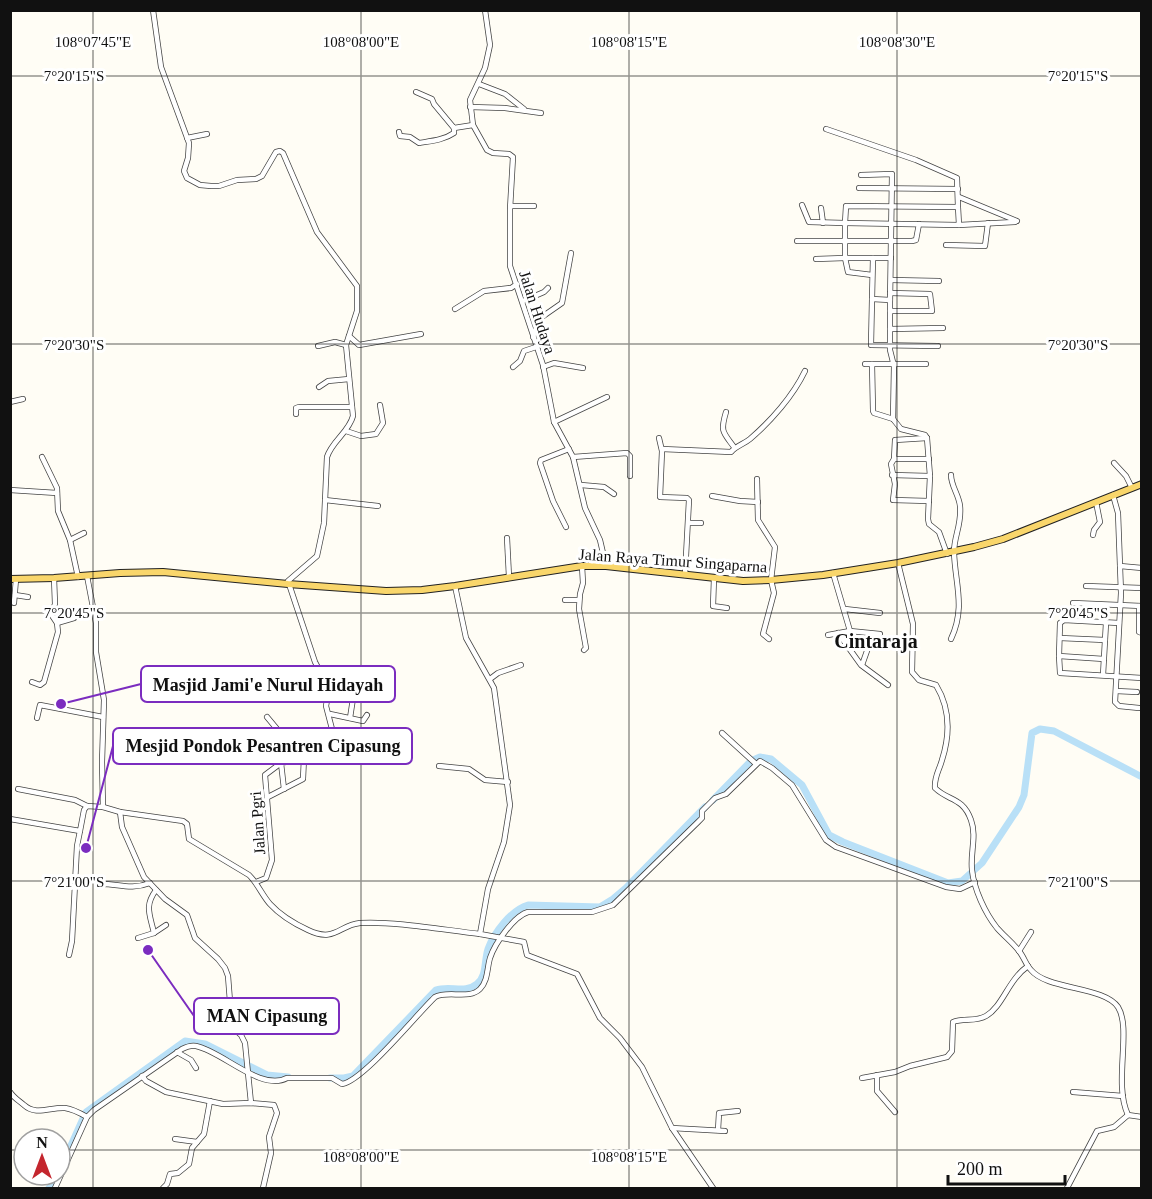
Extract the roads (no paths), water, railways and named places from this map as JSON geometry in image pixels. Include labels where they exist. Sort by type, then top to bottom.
[{"type":"main road","name":"Jalan Raya Timur Singaparna","points":[[13,579],[163,572],[386,591],[422,590],[582,566],[604,566],[743,581],[771,580],[833,573],[951,553],[1003,539],[1142,484]]},
{"type":"street","points":[[153,10],[161,67],[187,138],[188,158],[185,175],[187,178],[200,185],[219,186],[237,180],[256,179],[262,176],[276,152],[280,151],[283,153],[317,232],[357,286],[357,311],[346,345],[352,422],[329,451],[327,457],[323,531],[317,556],[290,578],[288,584],[315,662],[330,691],[326,706],[332,724],[331,744],[329,751],[323,755],[281,763]]},
{"type":"street","points":[[485,10],[490,40],[485,68],[470,100],[470,107],[541,113]]},
{"type":"street","points":[[479,84],[505,94],[526,111]]},
{"type":"street","points":[[399,132],[400,136],[410,137],[418,143],[438,140],[454,133],[454,128],[432,99],[416,92]]},
{"type":"street","name":"Jalan Hudaya","points":[[470,107],[473,125],[487,150],[493,153],[508,154],[513,158],[509,259],[512,273],[543,367],[554,422],[573,457],[585,508],[600,540],[604,566]]},
{"type":"street","points":[[454,128],[473,125]]},
{"type":"street","points":[[826,129],[955,176],[959,197],[959,225]]},
{"type":"street","points":[[187,138],[207,134]]},
{"type":"street","points":[[861,176],[892,174],[890,345],[893,364],[893,419]]},
{"type":"street","points":[[859,188],[958,189]]},
{"type":"street","points":[[802,205],[807,221],[823,223],[959,225],[1017,221],[959,197]]},
{"type":"street","points":[[510,206],[534,206]]},
{"type":"street","points":[[872,275],[848,272],[845,258],[846,206],[958,207]]},
{"type":"street","points":[[821,207],[823,223]]},
{"type":"street","points":[[946,245],[985,246],[988,223]]},
{"type":"street","points":[[796,241],[916,240],[919,224]]},
{"type":"street","points":[[533,337],[539,319],[562,303],[571,253]]},
{"type":"street","points":[[873,258],[870,344],[938,346]]},
{"type":"street","points":[[816,260],[891,258]]},
{"type":"street","points":[[891,280],[939,282]]},
{"type":"street","points":[[455,309],[484,291],[511,288],[517,284]]},
{"type":"street","points":[[523,301],[548,288]]},
{"type":"street","points":[[890,293],[930,294],[933,308],[932,311],[890,311]]},
{"type":"street","points":[[872,299],[890,300]]},
{"type":"street","points":[[890,329],[943,328]]},
{"type":"street","points":[[349,336],[359,345],[421,334]]},
{"type":"street","points":[[318,346],[335,342],[346,345]]},
{"type":"street","points":[[513,367],[520,361],[524,351],[536,347]]},
{"type":"street","points":[[543,367],[554,363],[583,368]]},
{"type":"street","points":[[865,364],[926,364]]},
{"type":"street","points":[[872,364],[874,413],[893,419],[901,429],[925,435],[927,438],[930,476],[929,524],[939,532],[951,553],[959,586],[959,612],[951,639]]},
{"type":"street","points":[[662,448],[731,452],[734,447],[749,440],[772,416],[798,385],[805,371]]},
{"type":"street","points":[[319,387],[328,381],[349,379]]},
{"type":"street","points":[[554,422],[607,397]]},
{"type":"street","points":[[10,402],[23,399]]},
{"type":"street","points":[[346,431],[361,436],[375,434],[383,423],[380,405]]},
{"type":"street","points":[[296,414],[296,408],[299,407],[352,407]]},
{"type":"street","points":[[726,412],[723,434],[734,447]]},
{"type":"street","points":[[659,438],[662,448],[660,497],[688,499],[686,575]]},
{"type":"street","points":[[927,438],[895,440],[894,459],[891,464],[895,484],[893,500],[929,501]]},
{"type":"street","points":[[566,527],[553,501],[540,464],[541,460],[548,456],[569,449]]},
{"type":"street","points":[[573,457],[627,453],[630,456],[630,476]]},
{"type":"street","points":[[42,457],[56,486],[58,511],[70,540],[78,577]]},
{"type":"street","points":[[894,459],[929,459]]},
{"type":"street","points":[[1114,463],[1126,476],[1132,488]]},
{"type":"street","points":[[892,475],[930,476]]},
{"type":"street","points":[[951,475],[960,502],[961,517],[951,553]]},
{"type":"street","points":[[757,479],[758,520],[775,547],[771,580],[774,593],[763,634],[768,639]]},
{"type":"street","points":[[580,485],[604,487],[614,494]]},
{"type":"street","points":[[10,490],[57,494]]},
{"type":"street","points":[[1113,495],[1118,513],[1120,566],[1116,705],[1139,708]]},
{"type":"street","points":[[712,496],[758,502]]},
{"type":"street","points":[[325,500],[378,506]]},
{"type":"street","points":[[1093,534],[1100,522],[1096,502]]},
{"type":"street","points":[[689,523],[701,523]]},
{"type":"street","points":[[70,540],[84,533]]},
{"type":"street","points":[[507,538],[509,577]]},
{"type":"street","points":[[898,563],[913,624],[912,672],[919,680],[936,685],[948,717],[946,743],[936,775],[935,788],[957,800],[971,819],[974,833],[971,868],[974,880],[997,928],[1019,951],[1028,966],[1039,978],[1105,998],[1117,1006],[1122,1022],[1120,1075],[1124,1107],[1128,1115]]},
{"type":"street","points":[[582,566],[583,583],[579,600],[581,627],[586,648],[584,650]]},
{"type":"street","points":[[1120,566],[1142,568]]},
{"type":"street","points":[[833,573],[850,631]]},
{"type":"street","points":[[87,576],[96,623],[96,652],[102,684],[103,807]]},
{"type":"street","points":[[32,682],[40,685],[44,682],[57,639],[57,623],[51,614],[55,604],[54,578]]},
{"type":"street","points":[[714,578],[713,606],[727,608]]},
{"type":"street","points":[[13,579],[14,603]]},
{"type":"street","points":[[455,586],[466,638],[490,679],[496,697],[510,805],[504,842],[488,889],[480,934]]},
{"type":"street","points":[[1086,586],[1142,588]]},
{"type":"street","points":[[15,595],[28,597]]},
{"type":"street","points":[[565,600],[579,600]]},
{"type":"street","points":[[1073,603],[1140,606],[1139,631],[1142,633]]},
{"type":"street","points":[[844,609],[879,613]]},
{"type":"street","points":[[57,623],[74,618]]},
{"type":"street","points":[[1119,623],[1062,621],[1060,623],[1058,671],[1060,673],[1142,678]]},
{"type":"street","points":[[1103,675],[1106,623]]},
{"type":"street","points":[[828,635],[850,631],[880,634]]},
{"type":"street","points":[[838,633],[862,665],[888,685]]},
{"type":"street","points":[[862,665],[873,634]]},
{"type":"street","points":[[1060,638],[1105,640]]},
{"type":"street","points":[[852,651],[867,652]]},
{"type":"street","points":[[1059,656],[1104,659]]},
{"type":"street","points":[[490,679],[498,673],[521,665]]},
{"type":"street","points":[[327,685],[348,687],[354,692],[350,718]]},
{"type":"street","points":[[1116,691],[1137,692]]},
{"type":"street","points":[[37,718],[40,705],[103,717]]},
{"type":"street","points":[[330,714],[363,721],[368,715]]},
{"type":"street","points":[[267,717],[277,729],[284,789]]},
{"type":"street","points":[[722,733],[753,762]]},
{"type":"street","points":[[331,744],[354,752]]},
{"type":"street","points":[[268,797],[303,779],[304,758]]},
{"type":"street","points":[[55,1188],[85,1116],[177,1052],[188,1047],[197,1047],[271,1080],[332,1078],[342,1084],[352,1080],[435,997],[445,993],[474,993],[480,990],[485,982],[491,957],[502,937],[514,920],[523,913],[592,912],[613,905],[702,818],[702,811],[715,798],[726,795],[753,762],[765,763],[792,784],[826,840],[836,847],[946,887],[960,889],[974,880]]},
{"type":"street","name":"Jalan Pgri","points":[[256,882],[266,878],[272,860],[265,774],[281,763]]},
{"type":"street","points":[[439,766],[469,768],[485,780],[508,782]]},
{"type":"street","points":[[28,791],[31,783]]},
{"type":"street","points":[[18,789],[75,800],[87,806],[183,821],[187,824],[189,839],[249,875],[273,907],[310,931],[321,935],[334,934],[359,923],[480,934],[524,942],[527,955],[573,972],[579,977],[600,1018],[620,1038],[642,1067],[672,1128],[712,1188]]},
{"type":"street","points":[[69,956],[72,941],[77,846],[84,810],[87,806]]},
{"type":"street","points":[[120,812],[122,827],[142,874],[156,890],[187,915],[195,938],[216,956],[225,968],[228,976],[231,1025],[243,1038],[248,1062],[251,1103]]},
{"type":"street","points":[[10,819],[80,831]]},
{"type":"street","points":[[98,884],[125,888],[150,883]]},
{"type":"street","points":[[154,933],[148,904],[156,890]]},
{"type":"street","points":[[138,938],[154,933],[166,925]]},
{"type":"street","points":[[1019,951],[1031,932]]},
{"type":"street","points":[[862,1078],[947,1058],[952,1051],[953,1022],[986,1016],[998,1003],[1015,976],[1028,966]]},
{"type":"street","points":[[177,1052],[191,1060],[196,1068]]},
{"type":"street","points":[[877,1075],[877,1091],[895,1112]]},
{"type":"street","points":[[142,1076],[146,1082],[166,1092],[231,1104],[272,1105],[277,1110],[269,1137],[271,1153],[263,1188]]},
{"type":"street","points":[[10,1092],[27,1109],[35,1111],[65,1108],[85,1116]]},
{"type":"street","points":[[1073,1092],[1123,1096]]},
{"type":"street","points":[[163,1188],[170,1174],[178,1173],[189,1164],[191,1150],[205,1130],[210,1101]]},
{"type":"street","points":[[718,1130],[719,1113],[738,1111]]},
{"type":"street","points":[[1067,1188],[1097,1131],[1114,1127],[1128,1115],[1142,1117]]},
{"type":"street","points":[[672,1128],[725,1131]]},
{"type":"street","points":[[175,1139],[197,1142]]},
{"type":"waterway","points":[[713,800],[751,761],[760,757],[771,759],[802,785],[829,835],[948,883],[962,881],[982,863],[1019,807],[1024,795],[1032,733],[1040,729],[1054,731],[1142,777]]},
{"type":"waterway","points":[[330,1078],[353,1076],[436,990],[462,989],[477,984],[484,973],[491,943],[499,929],[515,912],[528,905],[600,907],[626,888],[705,807]]},
{"type":"waterway","points":[[72,1143],[86,1112],[185,1041],[205,1044],[267,1075],[288,1077]]},
{"type":"place","name":"Masjid Jami'e Nurul Hidayah","points":[[61,704]]},
{"type":"place","name":"Mesjid Pondok Pesantren Cipasung","points":[[86,848]]},
{"type":"place","name":"MAN Cipasung","points":[[148,950]]},
{"type":"district","name":"Cintaraja","points":[[876,641]]}]
